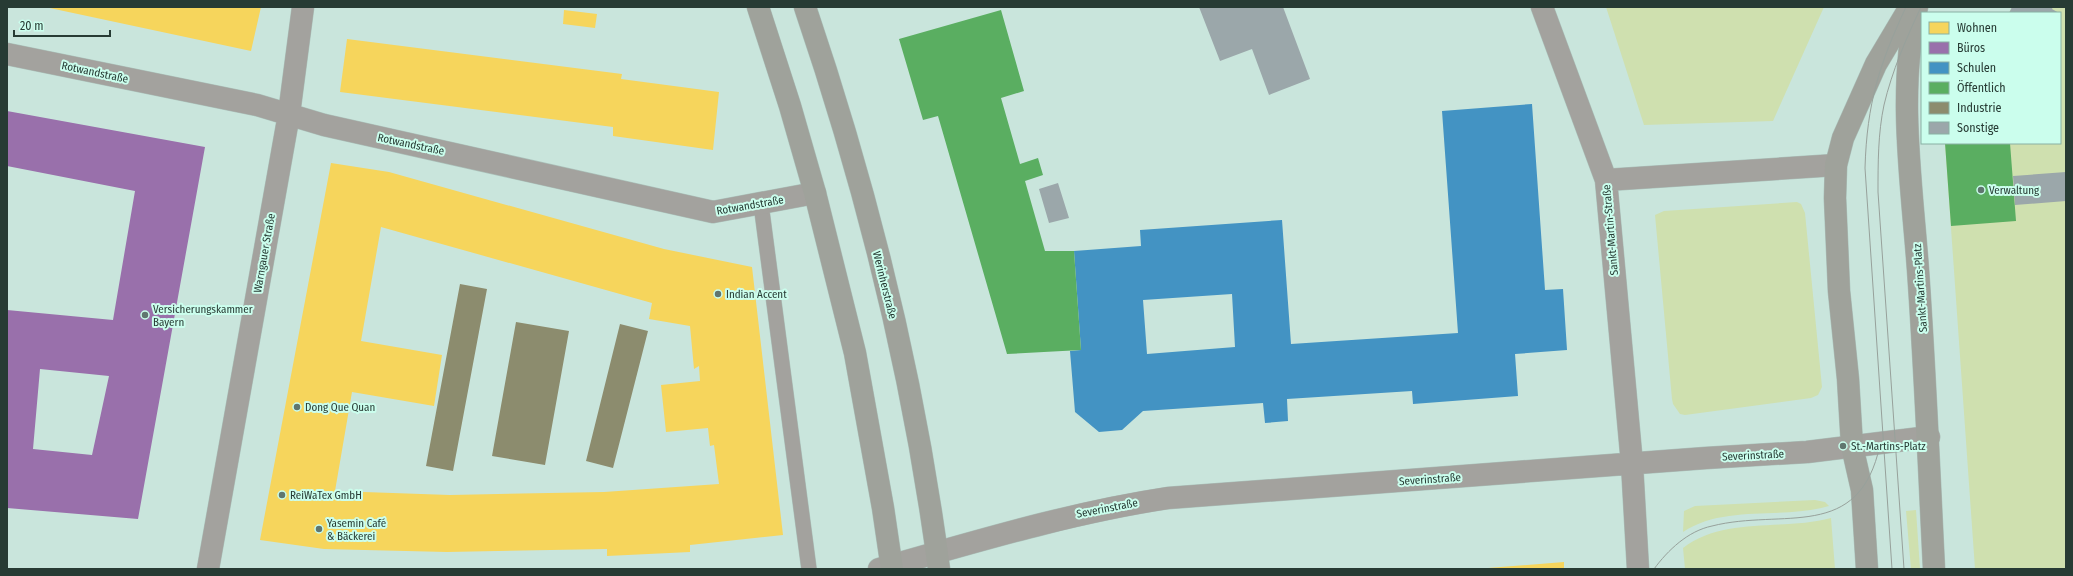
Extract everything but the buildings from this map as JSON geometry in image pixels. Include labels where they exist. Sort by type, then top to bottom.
[{"type":"main road","points":[[758,7],[790,106],[815,193],[855,353],[887,568]]},
{"type":"main road","name":"Werinherstraße","points":[[805,7],[833,90],[861,189],[898,341],[929,500],[938,560]]},
{"type":"main road","points":[[1867,569],[1862,490],[1852,446],[1848,379],[1839,291],[1835,198],[1836,165],[1843,138],[1876,64],[1910,7]]},
{"type":"main road","name":"Sankt-Martins-Platz","points":[[1917,7],[1913,23],[1909,65],[1908,123],[1929,437],[1934,569]]},
{"type":"street","name":"Warngauer Straße","points":[[208,569],[289,114],[303,7]]},
{"type":"street","name":"Sankt-Martin-Straße","points":[[1542,7],[1606,180],[1632,464]]},
{"type":"street","name":"Rotwandstraße","points":[[7,54],[257,105],[324,125],[713,212],[815,193]]},
{"type":"street","points":[[1606,180],[1836,165]]},
{"type":"street","name":"Severinstraße","points":[[887,568],[938,560],[1056,519],[1122,505],[1168,498],[1807,452],[1929,437]]},
{"type":"street","points":[[1632,464],[1638,569]]},
{"type":"lane","points":[[761,204],[809,569]]},
{"type":"green space","points":[[1606,7],[1824,7],[1773,121],[1644,125]]},
{"type":"green space","points":[[2012,7],[2066,7],[2066,569],[1975,569],[1945,144],[2061,144],[2061,12],[2010,12]]},
{"type":"green space","points":[[1797,202],[1801,204],[1805,213],[1822,387],[1818,395],[1811,398],[1685,415],[1680,414],[1673,404],[1672,399],[1655,215],[1664,211]]},
{"type":"green space","points":[[1815,500],[1825,502],[1829,506],[1811,510],[1735,515],[1717,518],[1699,523],[1683,532],[1684,511],[1695,506]]},
{"type":"green space","points":[[1916,510],[1920,569],[1911,569],[1906,511]]},
{"type":"green space","points":[[1831,518],[1835,569],[1685,569],[1683,548],[1699,538],[1735,528],[1794,524]]},
{"type":"tram line","points":[[1892,569],[1865,168],[1868,124],[1876,85],[1888,47],[1906,7]]},
{"type":"tram line","points":[[1904,569],[1878,192],[1878,159],[1879,137],[1887,92],[1900,55],[1921,7]]},
{"type":"tram line","points":[[1654,569],[1679,542],[1695,532],[1712,526],[1739,521],[1815,516],[1836,509],[1855,496],[1870,476],[1880,445]]},
{"type":"place","name":"Verwaltung","points":[[1981,190]]},
{"type":"place","name":"Indian Accent","points":[[718,294]]},
{"type":"place","name":"Versicherungskammer Bayern","points":[[145,315]]},
{"type":"place","name":"Dong Que Quan","points":[[297,407]]},
{"type":"place","name":"St.-Martins-Platz","points":[[1843,446]]},
{"type":"place","name":"ReiWaTex GmbH","points":[[282,495]]},
{"type":"place","name":"Yasemin Café & Bäckerei","points":[[319,529]]}]
